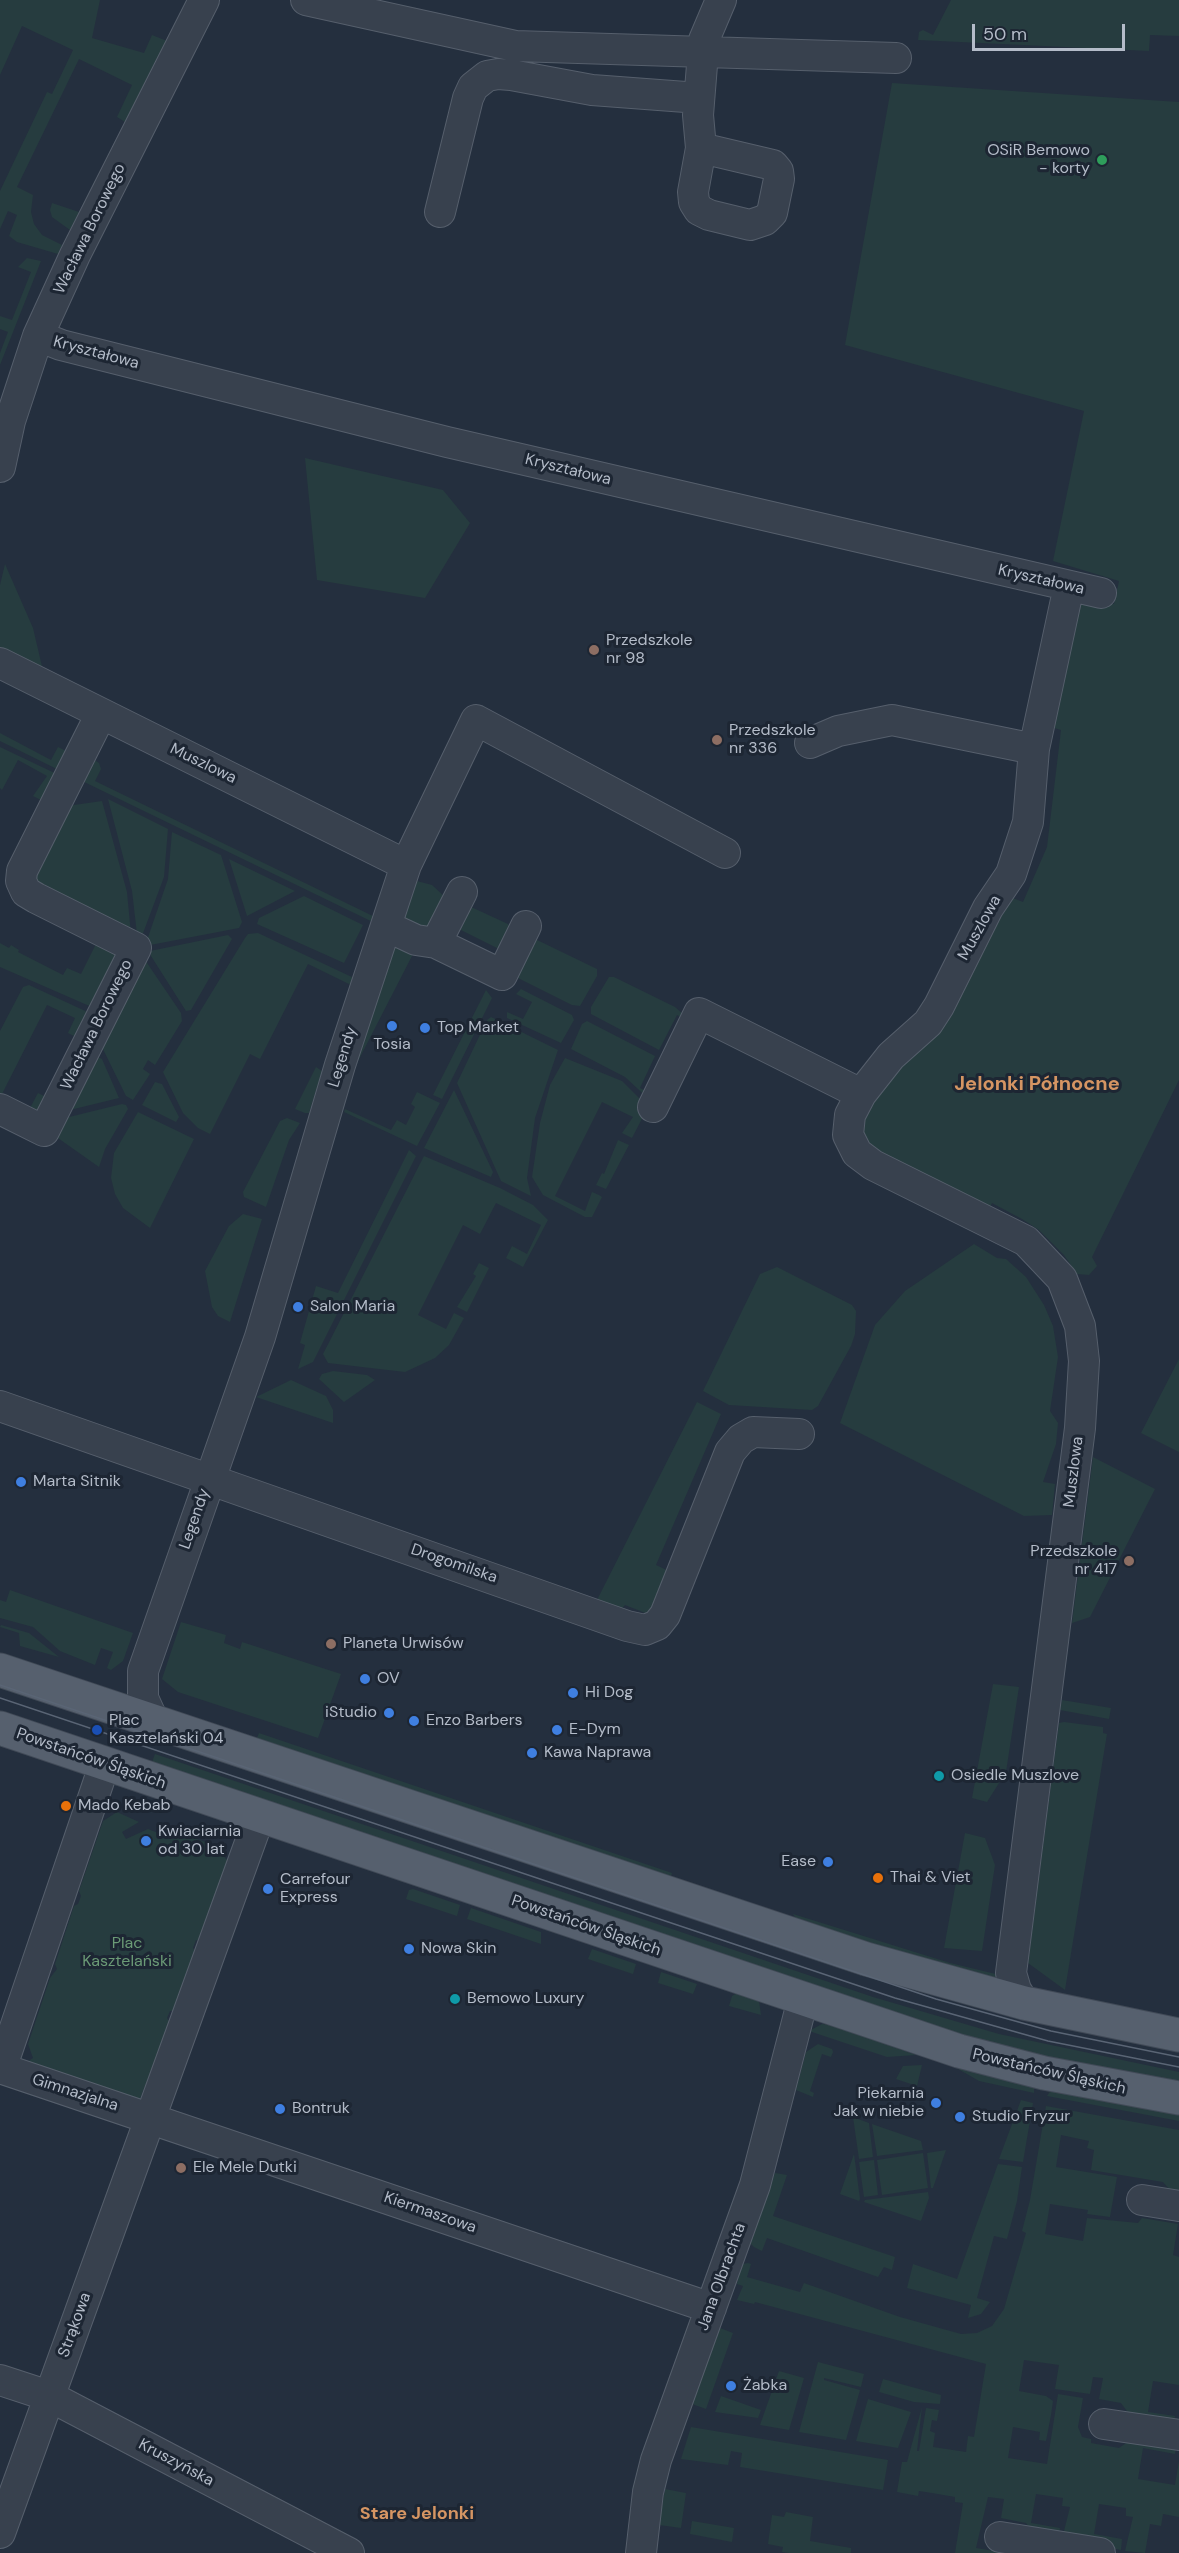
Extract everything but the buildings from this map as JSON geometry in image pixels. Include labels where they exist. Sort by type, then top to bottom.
[{"type":"main road","points":[[0,1670],[866,1959],[1024,2003],[1179,2035]]},
{"type":"main road","name":"Powstańców Śląskich","points":[[0,1728],[970,2054],[1044,2073],[1179,2098]]},
{"type":"street","name":"Wacława Borowego","points":[[0,467],[10,421],[38,336],[75,255],[204,0]]},
{"type":"street","points":[[306,0],[515,46],[896,58]]},
{"type":"street","points":[[701,148],[699,98],[704,39],[721,0]]},
{"type":"street","points":[[440,212],[468,98],[473,87],[487,76],[511,75],[592,90],[699,98]]},
{"type":"street","name":"Kryształowa","points":[[38,336],[61,345],[447,442],[1101,593]]},
{"type":"street","name":"Muszlowa","points":[[1024,2003],[1016,1990],[1011,1973],[1080,1428],[1084,1361],[1080,1326],[1062,1279],[1026,1241],[873,1165],[857,1153],[848,1135],[850,1115],[861,1094],[891,1056],[928,1023],[939,1006],[988,908],[1011,874],[1028,822],[1026,748],[1069,586]]},
{"type":"street","name":"Muszlowa","points":[[0,663],[406,865]]},
{"type":"street","name":"Wacława Borowego","points":[[0,1109],[44,1131],[136,948],[36,898],[26,892],[21,881],[22,870],[101,714]]},
{"type":"street","name":"Legendy","points":[[153,1720],[143,1698],[143,1671],[208,1479],[260,1338],[340,1065],[406,865],[476,720],[726,853]]},
{"type":"street","points":[[810,743],[838,731],[892,720],[1026,748]]},
{"type":"street","points":[[436,943],[462,892]]},
{"type":"street","points":[[386,926],[416,940],[436,943],[502,975],[526,926]]},
{"type":"street","points":[[653,1107],[699,1013],[861,1094]]},
{"type":"street","name":"Drogomilska","points":[[0,1406],[627,1626],[645,1630],[657,1625],[665,1614],[730,1452],[741,1438],[753,1432],[799,1434]]},
{"type":"street","name":"Legendy","points":[[94,1701],[115,1696],[132,1684],[143,1671]]},
{"type":"street","points":[[1,2068],[105,1763]]},
{"type":"street","points":[[150,2117],[260,1815]]},
{"type":"street","points":[[981,1992],[996,1990],[1011,1973]]},
{"type":"street","name":"Jana Olbrachta","points":[[641,2553],[646,2504],[656,2460],[761,2166],[802,1999]]},
{"type":"street","name":"Gimnazjalna","points":[[1,2068],[150,2117]]},
{"type":"street","name":"Kiermaszowa","points":[[150,2117],[711,2308]]},
{"type":"street","name":"Strąkowa","points":[[0,2533],[150,2117]]},
{"type":"street","points":[[1142,2200],[1179,2206]]},
{"type":"street","name":"Kruszyńska","points":[[0,2380],[50,2396],[349,2553]]},
{"type":"street","points":[[1104,2424],[1179,2435]]},
{"type":"street","points":[[999,2536],[1100,2553]]},
{"type":"green space","points":[[0,0],[100,0],[92,38],[144,53],[152,35],[167,41],[125,122],[117,117],[132,85],[79,59],[17,187],[33,195],[31,212],[34,224],[42,235],[62,245],[58,254],[17,242],[9,236],[17,215],[8,211],[0,229],[0,191],[47,92],[52,94],[73,50],[22,26],[0,75]]},
{"type":"green space","points":[[951,0],[1179,0],[1179,36],[1150,35],[1149,51],[918,40],[919,32],[923,30],[933,35]]},
{"type":"green space","points":[[892,83],[1179,102],[1179,1080],[1092,1257],[1097,1266],[1089,1275],[1077,1274],[1064,1255],[1039,1230],[1022,1219],[992,1203],[989,1209],[912,1174],[862,1140],[865,1118],[881,1086],[1005,895],[1023,902],[1047,847],[1061,730],[1048,726],[1072,614],[1084,600],[1114,604],[1119,581],[1053,561],[1084,411],[845,345]]},
{"type":"green space","points":[[52,203],[79,212],[70,230],[52,217],[50,210]]},
{"type":"green space","points":[[27,258],[41,261],[0,365],[0,353],[8,332],[0,329],[0,316],[12,320],[31,272],[18,267]]},
{"type":"green space","points":[[305,458],[443,490],[470,523],[425,598],[317,580]]},
{"type":"green space","points":[[5,564],[33,628],[45,679],[0,656],[0,585]]},
{"type":"green space","points":[[0,733],[51,760],[58,747],[66,751],[65,773],[0,741]]},
{"type":"green space","points":[[0,747],[63,777],[49,804],[33,796],[47,776],[18,760],[2,790],[0,788]]},
{"type":"green space","points":[[93,759],[99,763],[101,769],[95,781],[377,918],[381,926],[76,778]]},
{"type":"green space","points":[[108,799],[168,829],[164,877],[142,936],[137,934],[132,891]]},
{"type":"green space","points":[[102,801],[127,892],[131,934],[30,884],[60,807]]},
{"type":"green space","points":[[172,832],[221,855],[242,922],[239,928],[145,946],[168,879]]},
{"type":"green space","points":[[229,859],[295,891],[247,916]]},
{"type":"green space","points":[[413,880],[432,885],[445,897],[443,911],[426,929],[401,918]]},
{"type":"green space","points":[[304,896],[363,925],[344,963],[257,924],[259,918]]},
{"type":"green space","points":[[469,906],[508,924],[511,928],[507,953],[453,926]]},
{"type":"green space","points":[[258,933],[354,978],[351,985],[308,964],[260,1059],[250,1054],[210,1134],[198,1128],[183,1113],[163,1072],[245,938],[248,934]]},
{"type":"green space","points":[[228,935],[232,939],[191,1010],[186,1011],[150,951]]},
{"type":"green space","points":[[100,936],[122,954],[94,1008],[0,967],[0,943],[9,948],[11,945],[19,950],[18,952],[63,975],[67,968],[81,974]]},
{"type":"green space","points":[[535,939],[597,969],[597,976],[580,1006],[572,1005],[516,977]]},
{"type":"green space","points":[[387,942],[413,954],[355,1067],[347,1065]]},
{"type":"green space","points":[[143,957],[181,1013],[182,1021],[155,1065],[148,1060],[143,1069],[150,1074],[133,1100],[126,1096],[100,1043]]},
{"type":"green space","points":[[609,977],[614,977],[675,1007],[687,1020],[677,1015],[659,1050],[591,1014],[591,1007]]},
{"type":"green space","points":[[29,985],[94,1015],[84,1041],[68,1033],[75,1018],[47,1005],[2,1094],[30,1108],[38,1093],[54,1101],[43,1115],[0,1104],[0,1031],[23,987]]},
{"type":"green space","points":[[521,989],[572,1015],[574,1020],[561,1043],[507,1018],[507,1012],[523,1019],[532,1002],[516,994]]},
{"type":"green space","points":[[486,990],[492,998],[442,1099],[433,1095]]},
{"type":"green space","points":[[491,1017],[558,1050],[535,1118],[527,1178],[531,1196],[501,1181],[457,1083],[487,1020]]},
{"type":"green space","points":[[587,1021],[655,1056],[640,1088],[654,1095],[651,1101],[625,1077],[571,1049],[582,1024]]},
{"type":"green space","points":[[94,1055],[102,1059],[119,1098],[70,1110]]},
{"type":"green space","points":[[565,1058],[622,1081],[648,1107],[632,1138],[622,1133],[633,1117],[602,1102],[555,1196],[585,1211],[592,1192],[599,1195],[602,1197],[592,1217],[585,1217],[543,1195],[532,1177],[540,1123],[550,1085]]},
{"type":"green space","points":[[316,1067],[322,1071],[309,1113],[305,1113],[295,1109]]},
{"type":"green space","points":[[155,1082],[162,1084],[179,1117],[176,1122],[142,1105]]},
{"type":"green space","points":[[454,1090],[493,1172],[491,1177],[424,1148]]},
{"type":"green space","points":[[417,1092],[440,1103],[417,1146],[344,1112],[345,1109],[391,1130],[397,1120],[406,1125],[415,1107],[411,1104]]},
{"type":"green space","points":[[122,1104],[128,1109],[105,1149],[99,1167],[55,1136],[61,1119]]},
{"type":"green space","points":[[138,1112],[194,1139],[150,1228],[123,1208],[115,1194],[111,1178],[114,1153]]},
{"type":"green space","points":[[287,1118],[300,1123],[289,1140],[266,1207],[244,1197],[243,1192],[280,1121]]},
{"type":"green space","points":[[618,1140],[629,1145],[606,1189],[596,1185],[602,1173],[604,1174]]},
{"type":"green space","points":[[409,1150],[416,1156],[313,1362],[298,1369],[305,1345],[300,1343],[316,1286],[338,1293]]},
{"type":"green space","points":[[424,1156],[500,1188],[533,1205],[548,1220],[523,1267],[506,1258],[512,1246],[527,1254],[541,1225],[496,1203],[480,1234],[463,1225],[418,1315],[446,1329],[454,1313],[464,1318],[449,1345],[435,1358],[405,1372],[328,1363],[323,1354]]},
{"type":"green space","points":[[243,1214],[262,1219],[230,1322],[218,1316],[212,1307],[205,1271],[229,1226]]},
{"type":"green space","points":[[974,1244],[997,1258],[1006,1259],[1026,1277],[1044,1305],[1053,1326],[1058,1357],[1050,1411],[1058,1423],[1056,1444],[1043,1482],[1055,1484],[1052,1515],[1024,1516],[840,1423],[875,1325],[905,1291]]},
{"type":"green space","points":[[479,1263],[489,1268],[467,1312],[457,1307],[476,1276],[473,1274]]},
{"type":"green space","points":[[777,1267],[852,1305],[856,1311],[855,1334],[851,1346],[818,1406],[812,1410],[729,1405],[703,1391],[760,1274]]},
{"type":"green space","points":[[1179,1359],[1179,1452],[1141,1433]]},
{"type":"green space","points":[[333,1371],[367,1375],[375,1380],[344,1402],[319,1379],[322,1374]]},
{"type":"green space","points":[[291,1380],[326,1396],[333,1410],[333,1423],[256,1397]]},
{"type":"green space","points":[[697,1402],[721,1414],[656,1565],[673,1573],[653,1616],[625,1605],[614,1618],[596,1602]]},
{"type":"green space","points":[[1093,1457],[1155,1489],[1090,1617],[1072,1623]]},
{"type":"green space","points":[[10,1590],[133,1633],[123,1661],[111,1670],[107,1668],[113,1652],[101,1648],[95,1665],[60,1651],[33,1627],[0,1618],[0,1600],[6,1602]]},
{"type":"green space","points":[[181,1622],[226,1635],[224,1643],[240,1649],[242,1642],[341,1674],[318,1738],[178,1692],[162,1679]]},
{"type":"green space","points":[[1,1625],[29,1633],[59,1657],[20,1646],[19,1633],[0,1627]]},
{"type":"green space","points":[[993,1684],[1019,1687],[1006,1772],[987,1802],[972,1798]]},
{"type":"green space","points":[[1062,1700],[1111,1708],[1109,1719],[1060,1710]]},
{"type":"green space","points":[[1059,1723],[1103,1727],[1103,1733],[1107,1734],[1065,1990],[1028,1963]]},
{"type":"green space","points":[[259,1733],[672,1873],[670,1879],[256,1740]]},
{"type":"green space","points":[[155,1754],[873,1997],[999,2034],[1179,2072],[1179,2084],[974,2043],[150,1767]]},
{"type":"green space","name":"Plac Kasztelański","points":[[117,1812],[139,1822],[122,1832],[126,1839],[148,1829],[173,1839],[178,1833],[221,1847],[225,1858],[229,1861],[199,1941],[196,1940],[193,1948],[196,1952],[173,2011],[170,2011],[167,2018],[170,2023],[139,2101],[27,2062],[33,2058],[28,2044],[50,1978],[57,1969],[55,1964],[74,1906],[78,1904],[81,1896],[79,1891],[103,1821]]},
{"type":"green space","points":[[965,1833],[985,1838],[995,1865],[982,1951],[944,1948]]},
{"type":"green space","points":[[413,1889],[460,1905],[457,1916],[406,1899],[409,1890]]},
{"type":"green space","points":[[471,1908],[541,1932],[541,1944],[467,1919]]},
{"type":"green space","points":[[793,1914],[950,1963],[1000,1975],[996,1980],[939,1967],[796,1919]]},
{"type":"green space","points":[[592,1949],[636,1964],[633,1974],[588,1959]]},
{"type":"green space","points":[[661,1972],[697,1984],[693,1994],[658,1983]]},
{"type":"green space","points":[[737,1993],[759,2001],[761,2015],[729,2006],[732,1996]]},
{"type":"green space","points":[[822,2024],[834,2025],[916,2055],[887,2057],[809,2031]]},
{"type":"green space","points":[[818,2044],[832,2049],[833,2052],[831,2057],[822,2054],[810,2091],[814,2093],[813,2097],[796,2090],[806,2052]]},
{"type":"green space","points":[[922,2065],[917,2086],[896,2079],[903,2066]]},
{"type":"green space","points":[[953,2066],[1034,2086],[1034,2093],[979,2081]]},
{"type":"green space","points":[[1051,2090],[1179,2111],[1179,2121],[1047,2096]]},
{"type":"green space","points":[[1021,2100],[1033,2103],[1023,2162],[999,2159]]},
{"type":"green space","points":[[1046,2106],[1179,2130],[1179,2200],[1163,2182],[1091,2170],[1094,2150],[1087,2148],[1089,2141],[1061,2135],[1056,2167],[1117,2177],[1110,2217],[1087,2214],[1088,2210],[1050,2204],[1045,2234],[1083,2241],[1087,2218],[1138,2223],[1142,2218],[1178,2224],[1173,2255],[1179,2257],[1179,2385],[1153,2381],[1148,2412],[1175,2416],[1173,2428],[1132,2418],[1121,2403],[1099,2399],[1103,2378],[1093,2377],[1090,2394],[1055,2389],[1059,2365],[1024,2360],[1019,2391],[1046,2396],[1053,2401],[1051,2415],[1046,2441],[1039,2440],[1040,2432],[1013,2427],[1008,2458],[1047,2464],[1058,2394],[1083,2398],[1078,2427],[1082,2437],[1091,2439],[1091,2443],[1119,2448],[1136,2436],[1177,2442],[1175,2454],[1143,2448],[1138,2479],[1175,2485],[1179,2461],[1179,2517],[1163,2514],[1161,2526],[1150,2524],[1145,2553],[1125,2551],[1133,2517],[1126,2516],[1126,2508],[1099,2504],[1094,2534],[1122,2539],[1121,2550],[1062,2539],[1070,2507],[1062,2506],[1063,2498],[1036,2494],[1031,2523],[1060,2528],[1058,2539],[1035,2535],[1026,2523],[1001,2518],[1004,2499],[988,2497],[976,2548],[1006,2553],[955,2553],[963,2503],[955,2502],[955,2497],[932,2493],[919,2491],[918,2496],[897,2492],[902,2462],[907,2462],[922,2407],[917,2451],[919,2451],[926,2408],[939,2410],[937,2421],[932,2420],[930,2431],[935,2433],[933,2447],[966,2452],[968,2436],[974,2437],[986,2364],[755,2302],[754,2304],[737,2300],[743,2286],[737,2284],[739,2274],[743,2264],[748,2263],[751,2264],[747,2277],[800,2292],[804,2283],[900,2317],[961,2334],[977,2333],[992,2326],[1004,2309],[1026,2233],[1022,2231],[1030,2200]]},
{"type":"green space","points":[[853,2117],[869,2123],[873,2157],[859,2159]]},
{"type":"green space","points":[[872,2124],[921,2141],[923,2150],[877,2156]]},
{"type":"green space","points":[[946,2150],[933,2188],[931,2188],[927,2153]]},
{"type":"green space","points":[[923,2153],[928,2188],[882,2195],[877,2160]]},
{"type":"green space","points":[[854,2154],[860,2199],[859,2201],[840,2194]]},
{"type":"green space","points":[[874,2160],[878,2195],[864,2197],[859,2162]]},
{"type":"green space","points":[[998,2164],[1022,2167],[1017,2201],[1007,2239],[994,2236],[977,2298],[990,2302],[981,2314],[968,2318],[971,2305],[907,2288],[913,2264],[957,2279]]},
{"type":"green space","points":[[775,2173],[787,2175],[773,2216],[895,2257],[892,2270],[884,2267],[878,2277],[767,2238],[762,2251],[754,2247],[750,2243]]},
{"type":"green space","points":[[928,2192],[929,2198],[921,2221],[864,2202],[865,2200]]},
{"type":"green space","points":[[720,2328],[733,2333],[706,2409],[692,2404]]},
{"type":"green space","points":[[818,2362],[864,2374],[861,2387],[824,2378],[824,2380],[860,2390],[846,2440],[799,2432]]},
{"type":"green space","points":[[779,2371],[804,2378],[789,2430],[760,2425]]},
{"type":"green space","points":[[883,2379],[941,2395],[940,2404],[914,2402],[879,2392]]},
{"type":"green space","points":[[721,2396],[761,2410],[758,2418],[715,2412]]},
{"type":"green space","points":[[868,2399],[911,2412],[898,2448],[856,2441]]},
{"type":"green space","points":[[691,2427],[888,2460],[883,2490],[740,2467],[742,2453],[731,2451],[728,2465],[681,2459]]},
{"type":"green space","points":[[665,2489],[686,2493],[681,2528],[659,2525]]},
{"type":"green space","points":[[786,2512],[813,2517],[810,2541],[851,2548],[851,2553],[789,2553],[782,2552],[783,2547],[768,2544],[772,2515],[784,2517]]},
{"type":"green space","points":[[692,2521],[734,2528],[732,2542],[690,2534]]},
{"type":"tram line","points":[[0,1685],[936,1999],[1051,2031],[1179,2057]]},
{"type":"tram line","points":[[0,1698],[895,1998],[1048,2041],[1179,2067]]},
{"type":"place","name":"OSiR Bemowo - korty","points":[[1102,160]]},
{"type":"place","name":"Przedszkole nr 98","points":[[594,650]]},
{"type":"place","name":"Przedszkole nr 336","points":[[717,740]]},
{"type":"place","name":"Tosia","points":[[392,1026]]},
{"type":"place","name":"Top Market","points":[[425,1028]]},
{"type":"place","name":"Salon Maria","points":[[298,1307]]},
{"type":"place","name":"Marta Sitnik","points":[[21,1482]]},
{"type":"place","name":"Przedszkole nr 417","points":[[1129,1561]]},
{"type":"place","name":"Planeta Urwisów","points":[[331,1644]]},
{"type":"place","name":"OV","points":[[365,1679]]},
{"type":"place","name":"Hi Dog","points":[[573,1693]]},
{"type":"place","name":"iStudio","points":[[389,1713]]},
{"type":"place","name":"Enzo Barbers","points":[[414,1721]]},
{"type":"place","name":"Plac Kasztelański 04","points":[[97,1730]]},
{"type":"place","name":"E-Dym","points":[[557,1730]]},
{"type":"place","name":"Kawa Naprawa","points":[[532,1753]]},
{"type":"place","name":"Osiedle Muszlove","points":[[939,1776]]},
{"type":"place","name":"Mado Kebab","points":[[66,1806]]},
{"type":"place","name":"Kwiaciarnia od 30 lat","points":[[146,1841]]},
{"type":"place","name":"Ease","points":[[828,1862]]},
{"type":"place","name":"Thai & Viet","points":[[878,1878]]},
{"type":"place","name":"Carrefour Express","points":[[268,1889]]},
{"type":"place","name":"Nowa Skin","points":[[409,1949]]},
{"type":"place","name":"Bemowo Luxury","points":[[455,1999]]},
{"type":"place","name":"Piekarnia Jak w niebie","points":[[936,2103]]},
{"type":"place","name":"Bontruk","points":[[280,2109]]},
{"type":"place","name":"Studio Fryzur","points":[[960,2117]]},
{"type":"place","name":"Ele Mele Dutki","points":[[181,2168]]},
{"type":"place","name":"Żabka","points":[[731,2386]]},
{"type":"district","name":"Jelonki Północne","points":[[1037,1085]]},
{"type":"district","name":"Stare Jelonki","points":[[417,2514]]}]
